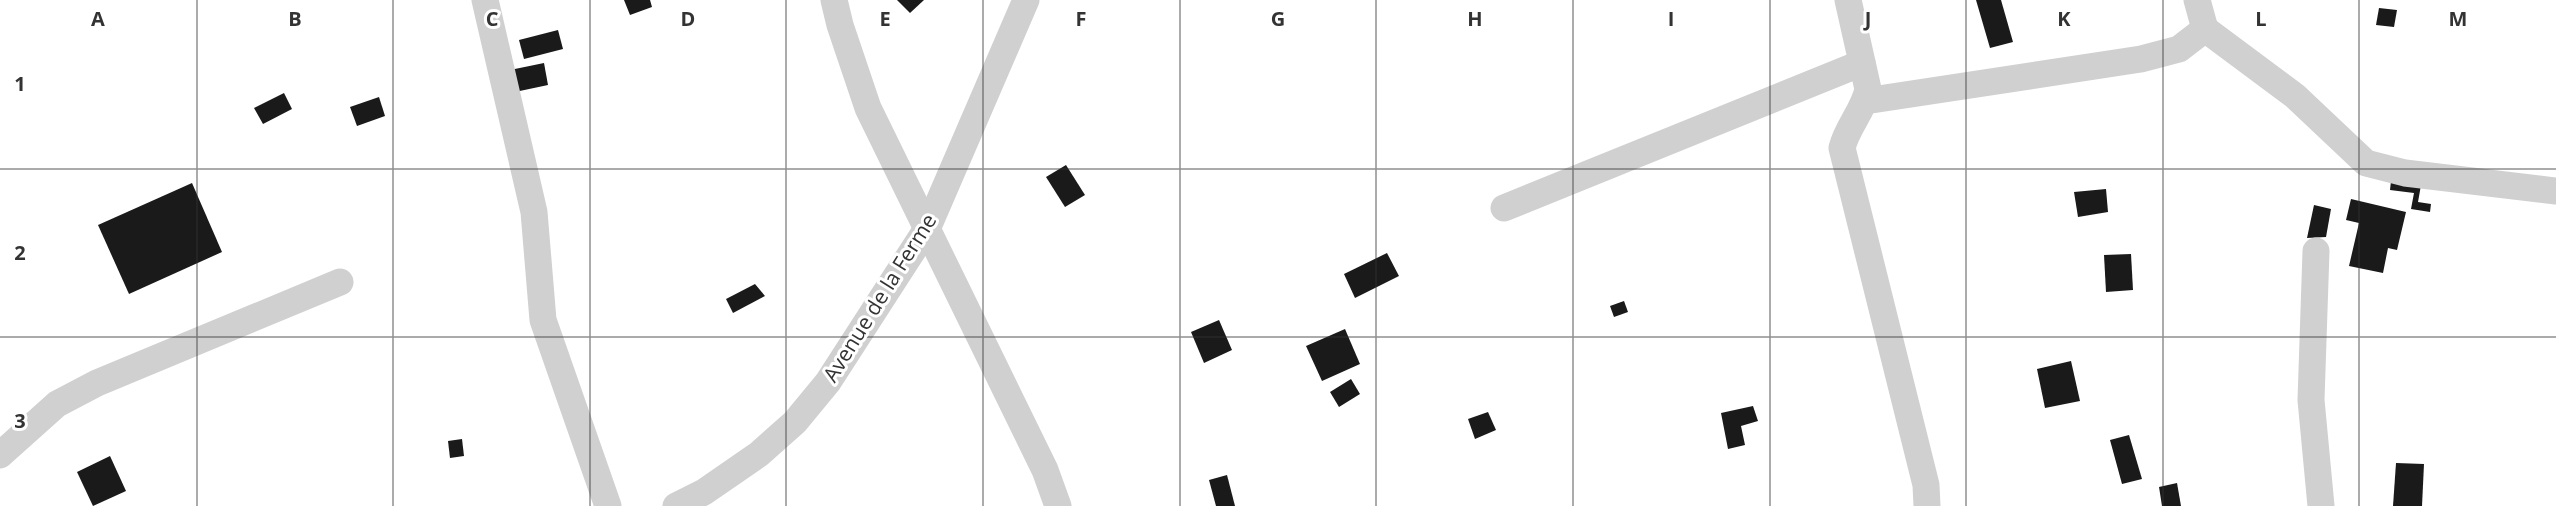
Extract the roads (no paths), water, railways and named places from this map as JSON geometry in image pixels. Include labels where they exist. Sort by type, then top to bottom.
[{"type":"street","points":[[485,0],[534,212],[543,320],[608,506]]},
{"type":"street","points":[[834,0],[868,108],[928,226],[1045,470],[1058,506]]},
{"type":"street","name":"Avenue de la Ferme","points":[[676,506],[704,492],[759,454],[795,422],[828,382],[928,226],[1026,0]]},
{"type":"street","points":[[1848,0],[1868,89],[1866,101],[1845,136],[1842,148],[1926,485],[1927,506]]},
{"type":"street","points":[[2197,0],[2205,29],[2295,96],[2366,163],[2405,173],[2556,191]]},
{"type":"street","points":[[1866,101],[2141,59],[2179,49],[2205,29]]},
{"type":"street","points":[[1504,208],[1862,63]]},
{"type":"street","points":[[2316,251],[2311,400],[2321,506]]},
{"type":"street","points":[[0,454],[57,404],[97,383],[340,282]]}]
